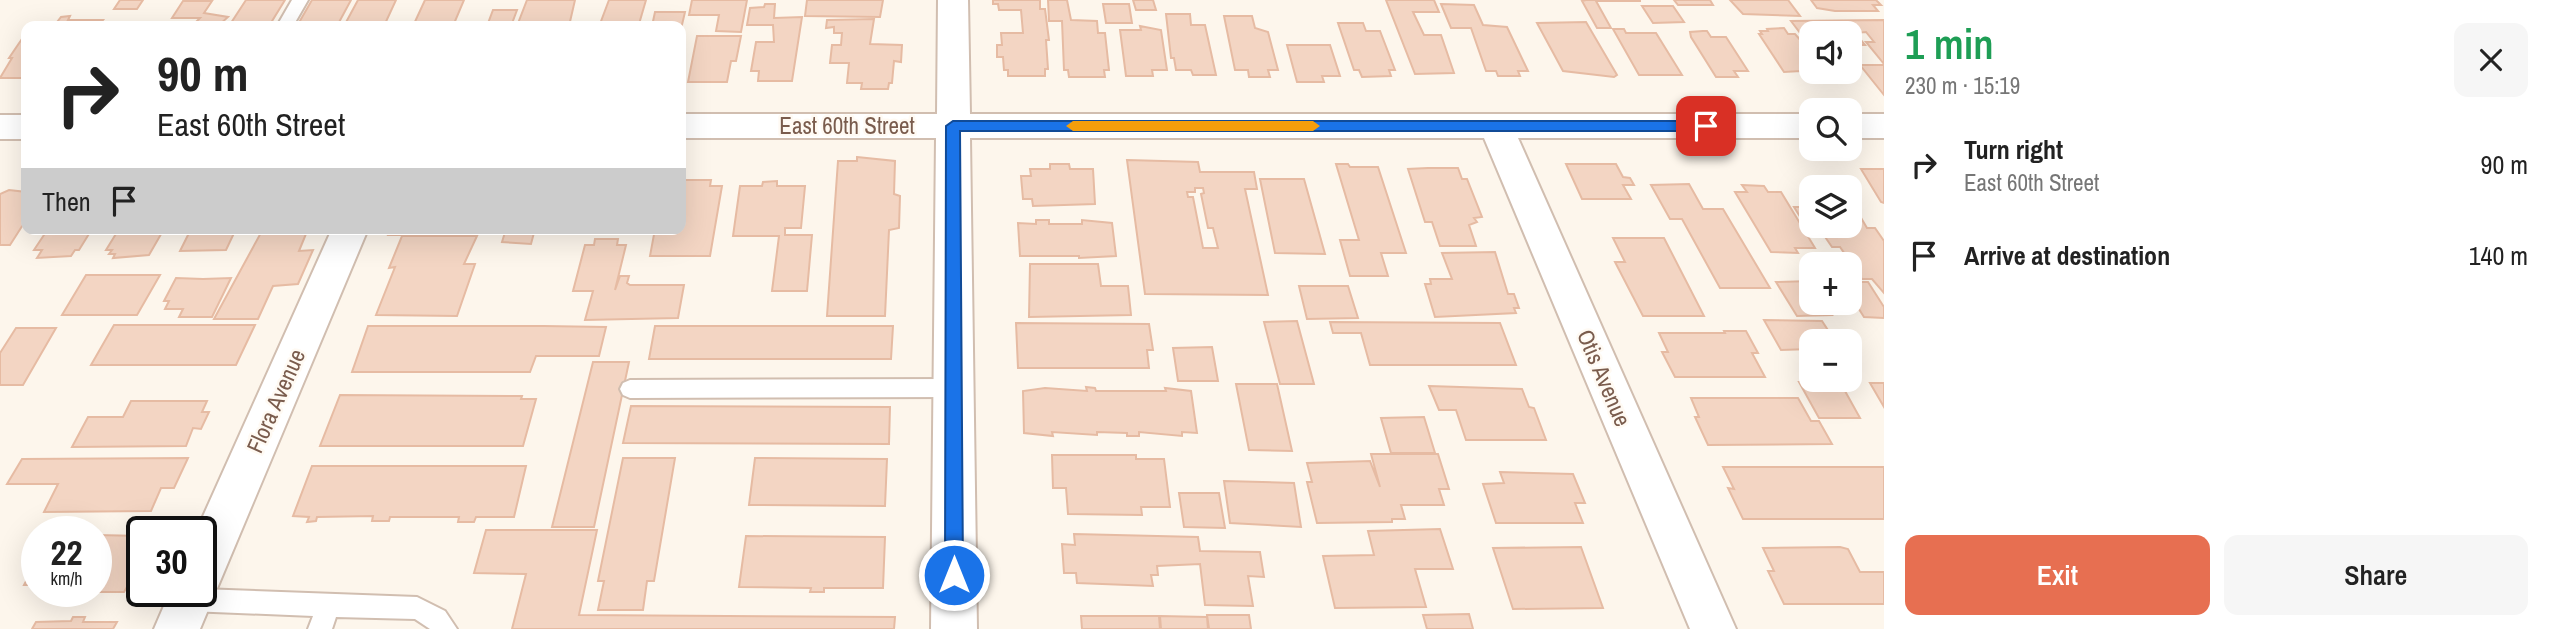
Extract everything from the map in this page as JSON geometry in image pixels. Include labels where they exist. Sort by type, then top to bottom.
[{"type":"street","points":[[953,0],[954,629]]},
{"type":"street","name":"Otis Avenue","points":[[1496,126],[1713,629]]},
{"type":"street","name":"East 60th Street","points":[[686,127],[1799,126]]},
{"type":"street","points":[[1862,126],[1884,126]]},
{"type":"street","points":[[0,127],[21,127]]},
{"type":"street","name":"Flora Avenue","points":[[217,536],[348,235]]},
{"type":"lane","points":[[288,21],[300,0]]},
{"type":"lane","points":[[630,389],[954,388]]},
{"type":"lane","points":[[217,599],[417,608],[437,619],[445,629]]},
{"type":"lane","points":[[320,629],[329,605]]},
{"type":"building","points":[[120,0],[143,0],[137,9],[114,9]]},
{"type":"building","points":[[246,0],[285,0],[272,21],[232,21]]},
{"type":"building","points":[[312,0],[351,0],[340,21],[300,21]]},
{"type":"building","points":[[358,0],[396,0],[386,21],[347,21]]},
{"type":"building","points":[[425,0],[464,0],[455,21],[415,21]]},
{"type":"building","points":[[527,0],[575,0],[570,21],[519,21]]},
{"type":"building","points":[[609,0],[646,0],[640,21],[601,21]]},
{"type":"building","points":[[692,0],[747,0],[741,32],[716,31],[719,15],[689,15]]},
{"type":"building","points":[[807,0],[883,0],[880,17],[805,16]]},
{"type":"building","points":[[993,0],[1040,0],[1040,9],[1045,9],[1049,40],[1046,40],[1048,69],[1045,69],[1045,76],[1008,76],[1008,70],[1004,70],[1003,57],[997,57],[997,45],[1002,45],[1001,33],[1023,33],[1021,10],[999,10],[998,4],[993,4]]},
{"type":"building","points":[[1048,0],[1067,0],[1071,20],[1097,21],[1098,33],[1105,33],[1109,70],[1104,70],[1105,77],[1069,77],[1068,70],[1064,70],[1062,21],[1049,21]]},
{"type":"building","points":[[1133,0],[1153,0],[1156,10],[1136,10]]},
{"type":"building","points":[[1386,0],[1434,0],[1439,12],[1413,12],[1424,35],[1441,35],[1454,73],[1415,74]]},
{"type":"building","points":[[1586,0],[1640,1],[1596,1],[1611,28],[1597,28],[1582,1]]},
{"type":"building","points":[[1674,0],[1710,0],[1713,5],[1678,5]]},
{"type":"building","points":[[1730,0],[1788,0],[1800,16],[1743,14]]},
{"type":"building","points":[[1811,0],[1876,0],[1881,5],[1873,5],[1878,11],[1835,11],[1817,8]]},
{"type":"building","points":[[183,1],[212,1],[204,13],[228,17],[224,21],[172,18]]},
{"type":"building","points":[[765,4],[775,4],[774,18],[802,17],[792,81],[758,81],[759,71],[751,71],[756,42],[774,42],[773,25],[747,25],[750,8],[764,7]]},
{"type":"building","points":[[1103,4],[1129,4],[1132,23],[1106,23]]},
{"type":"building","points":[[1441,4],[1474,5],[1483,25],[1507,27],[1528,71],[1518,71],[1520,76],[1498,76],[1496,71],[1486,71],[1471,28],[1451,28]]},
{"type":"building","points":[[1642,6],[1673,6],[1684,22],[1653,23]]},
{"type":"building","points":[[493,10],[517,10],[513,21],[489,21]]},
{"type":"building","points":[[655,12],[685,12],[683,21],[653,21]]},
{"type":"building","points":[[1166,14],[1190,14],[1191,25],[1205,25],[1216,75],[1193,75],[1191,70],[1176,70],[1174,58],[1171,58]]},
{"type":"building","points":[[70,16],[68,20],[103,20],[58,21],[61,17]]},
{"type":"building","points":[[1224,16],[1252,16],[1255,28],[1268,32],[1278,70],[1268,70],[1270,77],[1249,77],[1248,70],[1235,70]]},
{"type":"building","points":[[874,19],[870,44],[902,45],[901,62],[894,61],[892,83],[889,83],[888,89],[861,89],[862,83],[847,83],[849,63],[830,63],[832,45],[841,45],[842,33],[834,33],[834,27],[826,28],[827,20]]},
{"type":"building","points":[[1884,20],[1884,64],[1866,42],[1874,42],[1866,32],[1862,32],[1862,21],[1799,21],[1799,32],[1791,21]]},
{"type":"building","points":[[1586,22],[1617,75],[1614,77],[1563,71],[1537,23]]},
{"type":"building","points":[[1338,23],[1363,23],[1366,31],[1380,31],[1395,70],[1389,70],[1391,76],[1362,77],[1359,70],[1354,70]]},
{"type":"building","points":[[1140,26],[1161,30],[1167,70],[1152,70],[1153,76],[1126,76],[1120,30],[1141,30]]},
{"type":"building","points":[[1784,28],[1788,34],[1795,34],[1799,38],[1799,71],[1784,72],[1759,34],[1762,34],[1760,31],[1768,31],[1767,29]]},
{"type":"building","points":[[1613,29],[1624,29],[1626,33],[1656,33],[1682,75],[1639,75]]},
{"type":"building","points":[[1707,31],[1711,37],[1726,37],[1748,71],[1734,71],[1738,77],[1716,77],[1690,32]]},
{"type":"building","points":[[697,36],[741,36],[736,61],[731,61],[727,82],[688,82]]},
{"type":"building","points":[[21,40],[21,78],[0,78],[12,58],[9,58]]},
{"type":"building","points":[[1287,45],[1330,45],[1340,76],[1322,76],[1324,82],[1297,82]]},
{"type":"building","points":[[1862,65],[1884,65],[1884,95],[1862,68]]},
{"type":"building","points":[[857,157],[895,161],[894,194],[900,196],[899,228],[889,230],[885,316],[827,316],[838,161],[857,161]]},
{"type":"building","points":[[1127,160],[1198,162],[1200,172],[1254,172],[1257,189],[1245,189],[1268,295],[1145,294]],"holes":[[[1203,188],[1204,193],[1201,194],[1208,228],[1213,228],[1218,248],[1203,248],[1193,197],[1188,197],[1187,192]]]},
{"type":"building","points":[[1050,164],[1069,164],[1070,169],[1093,169],[1095,204],[1033,206],[1032,199],[1023,199],[1021,176],[1031,176],[1030,169],[1050,169]]},
{"type":"building","points":[[1336,164],[1378,167],[1406,253],[1381,253],[1388,276],[1350,276],[1340,240],[1359,240]]},
{"type":"building","points":[[1566,164],[1616,164],[1623,177],[1630,178],[1634,185],[1623,185],[1631,199],[1582,199]]},
{"type":"building","points":[[1458,168],[1462,179],[1467,179],[1482,217],[1474,218],[1477,222],[1469,225],[1476,246],[1440,246],[1432,222],[1425,222],[1408,169]]},
{"type":"building","points":[[1861,169],[1884,169],[1884,203],[1881,202]]},
{"type":"building","points":[[1260,179],[1304,179],[1325,254],[1275,253]]},
{"type":"building","points":[[686,180],[711,180],[710,186],[722,186],[710,256],[650,256],[654,235],[686,235]]},
{"type":"building","points":[[777,181],[777,186],[805,186],[801,228],[785,228],[785,235],[812,235],[807,291],[772,291],[779,236],[733,236],[740,186],[762,186],[763,182]]},
{"type":"building","points":[[1689,184],[1703,209],[1723,209],[1770,288],[1720,288],[1682,219],[1670,219],[1651,185]]},
{"type":"building","points":[[1742,185],[1764,186],[1768,192],[1781,192],[1799,222],[1799,238],[1809,238],[1815,248],[1795,248],[1798,253],[1771,252],[1735,192],[1747,192]]},
{"type":"building","points":[[9,190],[21,191],[21,228],[10,245],[0,245],[0,194]]},
{"type":"building","points":[[1862,219],[1867,228],[1875,228],[1884,241],[1884,293],[1872,279],[1862,279],[1862,252],[1843,252],[1840,247],[1832,247],[1826,238],[1862,238]]},
{"type":"building","points":[[1036,220],[1049,220],[1049,224],[1082,224],[1082,220],[1112,223],[1116,256],[1020,256],[1018,223],[1036,224]]},
{"type":"building","points":[[44,235],[88,235],[79,250],[75,250],[71,256],[37,258],[42,250],[34,250]]},
{"type":"building","points":[[115,235],[161,235],[149,255],[113,258],[115,254],[109,254],[112,250],[106,250]]},
{"type":"building","points":[[188,235],[233,235],[226,250],[180,251]]},
{"type":"building","points":[[260,235],[306,235],[299,251],[313,250],[298,284],[273,286],[258,319],[214,319]]},
{"type":"building","points":[[504,235],[533,235],[531,244],[502,242]]},
{"type":"building","points":[[402,236],[477,236],[464,264],[475,264],[457,316],[376,315],[395,267],[389,268]]},
{"type":"building","points":[[1613,238],[1664,238],[1704,316],[1643,316],[1615,262],[1625,262]]},
{"type":"building","points":[[595,239],[618,239],[617,245],[626,245],[615,290],[620,276],[629,276],[627,283],[630,285],[684,285],[678,318],[585,320],[593,291],[573,291],[585,245],[594,245]]},
{"type":"building","points":[[1495,252],[1508,294],[1514,294],[1519,308],[1514,308],[1516,313],[1435,317],[1425,284],[1431,284],[1430,279],[1452,279],[1442,253]]},
{"type":"building","points":[[1030,264],[1098,264],[1101,286],[1128,286],[1131,315],[1029,317]]},
{"type":"building","points":[[86,275],[160,275],[137,315],[62,315]]},
{"type":"building","points":[[176,278],[231,278],[212,317],[179,317],[183,309],[165,309],[169,301],[164,301]]},
{"type":"building","points":[[1799,281],[1799,315],[1832,315],[1797,316],[1776,282]]},
{"type":"building","points":[[1862,282],[1868,282],[1884,307],[1884,318],[1864,317]]},
{"type":"building","points":[[1299,286],[1348,286],[1358,318],[1307,319]]},
{"type":"building","points":[[1764,320],[1822,321],[1827,329],[1799,329],[1799,349],[1781,350]]},
{"type":"building","points":[[1297,321],[1314,384],[1280,384],[1264,322]]},
{"type":"building","points":[[1330,322],[1500,323],[1516,365],[1370,365],[1361,333],[1333,333]]},
{"type":"building","points":[[1016,323],[1149,324],[1153,350],[1147,350],[1149,368],[1018,368]]},
{"type":"building","points":[[114,325],[255,325],[236,365],[91,365]]},
{"type":"building","points":[[368,326],[606,327],[599,356],[536,356],[530,372],[352,372]]},
{"type":"building","points":[[655,326],[893,326],[891,359],[649,359]]},
{"type":"building","points":[[16,328],[56,328],[23,385],[0,385],[0,353]]},
{"type":"building","points":[[1724,331],[1746,331],[1758,353],[1752,353],[1765,377],[1675,377],[1662,352],[1668,352],[1659,333],[1725,333]]},
{"type":"building","points":[[1212,347],[1218,381],[1178,381],[1173,348]]},
{"type":"building","points":[[593,362],[629,362],[594,527],[552,527]]},
{"type":"building","points":[[1870,383],[1884,383],[1884,407]]},
{"type":"building","points":[[1236,384],[1277,384],[1292,451],[1249,450]]},
{"type":"building","points":[[1429,386],[1522,389],[1529,407],[1534,408],[1546,440],[1466,440],[1456,410],[1439,410]]},
{"type":"building","points":[[1086,387],[1095,388],[1096,391],[1166,391],[1165,388],[1191,391],[1197,433],[1182,432],[1182,436],[1139,432],[1139,436],[1127,436],[1127,433],[1097,432],[1097,435],[1052,432],[1053,436],[1024,433],[1023,391],[1045,388],[1087,391]]},
{"type":"building","points":[[1805,392],[1846,392],[1860,418],[1819,418]]},
{"type":"building","points":[[340,395],[522,396],[521,399],[536,399],[523,446],[320,446]]},
{"type":"building","points":[[1691,398],[1798,398],[1811,421],[1819,421],[1832,444],[1708,445],[1695,417],[1699,417]]},
{"type":"building","points":[[131,401],[207,401],[202,412],[209,412],[201,429],[193,428],[186,446],[72,447],[88,417],[123,417]]},
{"type":"building","points":[[631,406],[890,407],[889,444],[623,443]]},
{"type":"building","points":[[1424,417],[1435,453],[1391,453],[1381,418]]},
{"type":"building","points":[[1371,454],[1438,454],[1449,489],[1439,489],[1444,505],[1401,505],[1405,519],[1392,519],[1392,522],[1317,523],[1307,482],[1312,482],[1307,463],[1370,461],[1380,487]]},
{"type":"building","points":[[1052,455],[1136,455],[1136,459],[1164,459],[1170,507],[1141,507],[1142,515],[1068,514],[1066,488],[1053,488]]},
{"type":"building","points":[[188,458],[174,488],[161,488],[151,511],[44,512],[58,484],[7,484],[22,459]]},
{"type":"building","points":[[623,458],[675,458],[654,581],[647,581],[643,610],[598,610],[604,581],[598,581]]},
{"type":"building","points":[[755,458],[887,459],[885,506],[749,505]]},
{"type":"building","points":[[312,466],[526,466],[514,517],[476,517],[474,522],[458,522],[459,517],[390,517],[389,521],[372,521],[373,516],[317,517],[316,521],[307,522],[309,517],[293,516]]},
{"type":"building","points":[[1723,467],[1884,467],[1884,519],[1743,519],[1728,488],[1734,489]]},
{"type":"building","points":[[1500,472],[1573,474],[1585,503],[1575,503],[1583,523],[1496,523],[1483,484],[1504,483]]},
{"type":"building","points":[[1224,481],[1294,483],[1301,527],[1230,523]]},
{"type":"building","points":[[1179,493],[1219,493],[1225,528],[1184,527]]},
{"type":"building","points":[[1440,529],[1453,569],[1415,569],[1426,607],[1335,608],[1323,556],[1374,555],[1368,531]]},
{"type":"building","points":[[486,530],[597,530],[579,615],[895,617],[894,629],[512,629],[526,574],[474,573]]},
{"type":"building","points":[[1074,534],[1198,537],[1200,551],[1260,552],[1264,577],[1248,576],[1253,606],[1205,605],[1200,564],[1157,566],[1158,575],[1151,575],[1153,586],[1077,583],[1076,573],[1064,573],[1062,544],[1075,545]]},
{"type":"building","points":[[112,535],[126,536],[124,592],[112,592]]},
{"type":"building","points":[[746,536],[885,537],[883,588],[824,588],[824,592],[810,592],[811,588],[739,587]]},
{"type":"building","points":[[1581,547],[1603,608],[1513,609],[1493,548]]},
{"type":"building","points":[[1763,548],[1848,549],[1860,572],[1884,572],[1884,604],[1784,604],[1768,571],[1774,571]]},
{"type":"building","points":[[1469,614],[1473,629],[1427,629],[1423,615]]},
{"type":"building","points":[[1207,615],[1249,615],[1251,629],[1209,629]]},
{"type":"building","points":[[1081,616],[1159,616],[1160,629],[1082,629]]},
{"type":"building","points":[[1160,616],[1207,617],[1208,629],[1161,629]]},
{"type":"building","points":[[73,617],[85,617],[83,622],[117,622],[113,629],[32,629],[36,622],[71,621]]},
{"type":"slow traffic","points":[[1073,126],[1313,126]]},
{"type":"route","points":[[954,575],[953,126],[1706,126]]}]
